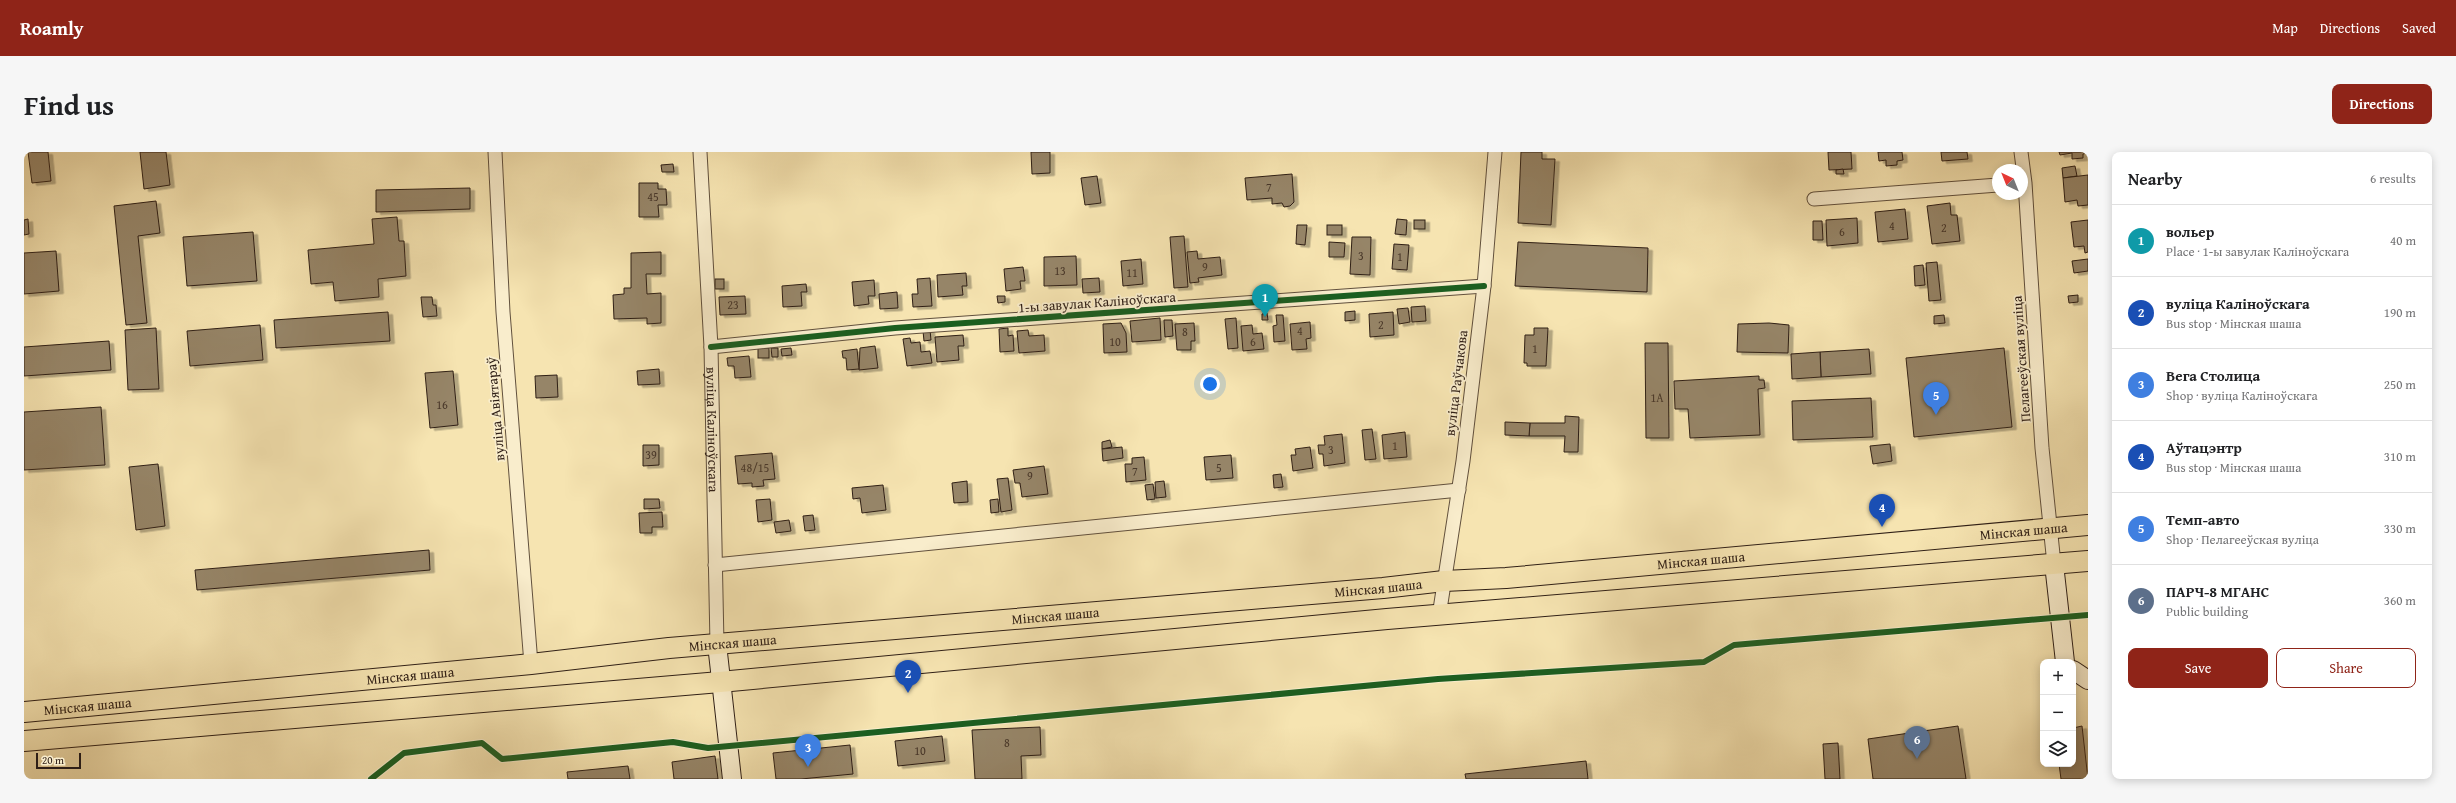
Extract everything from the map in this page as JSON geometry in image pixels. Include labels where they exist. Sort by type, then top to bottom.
[{"type":"main road","name":"Мінская шаша","points":[[24,712],[531,664],[717,644],[1268,598],[1444,581],[1506,578],[2051,528],[2088,526]]},
{"type":"main road","name":"Мінская шаша","points":[[24,741],[720,682],[1438,616],[2088,561]]},
{"type":"main road","points":[[2054,564],[2065,659]]},
{"type":"main road","name":"вуліца Каліноўскага","points":[[717,644],[720,682],[732,779]]},
{"type":"main road","points":[[2076,672],[2088,680]]},
{"type":"street","name":"вуліца Авіятараў","points":[[495,152],[503,312],[531,637],[531,664]]},
{"type":"street","name":"вуліца Каліноўскага","points":[[700,152],[711,347],[717,644]]},
{"type":"street","name":"вуліца Раўчакова","points":[[1438,616],[1459,490],[1484,286],[1495,152]]},
{"type":"street","name":"Пелагееўская вуліца","points":[[2021,152],[2022,164]]},
{"type":"street","points":[[1814,199],[1992,185]]},
{"type":"street","name":"Пелагееўская вуліца","points":[[2025,200],[2042,448],[2054,564]]},
{"type":"street","name":"1-ы завулак Каліноўскага","points":[[711,347],[895,328],[1484,286]]},
{"type":"street","points":[[715,565],[1459,490]]},
{"type":"building","points":[[28,152],[48,152],[51,181],[32,183]]},
{"type":"building","points":[[140,152],[166,152],[170,185],[144,189]]},
{"type":"building","points":[[1031,152],[1050,152],[1050,173],[1032,174]]},
{"type":"building","points":[[1521,152],[1542,152],[1542,159],[1555,159],[1551,225],[1518,223]]},
{"type":"building","points":[[1828,152],[1851,152],[1852,169],[1829,170]]},
{"type":"building","points":[[1878,152],[1902,152],[1903,160],[1897,161],[1897,165],[1886,166],[1886,160],[1879,161]]},
{"type":"building","points":[[1941,152],[1967,152],[1968,159],[1942,161]]},
{"type":"building","points":[[2059,152],[2088,153],[2083,154],[2083,158],[2072,159],[2072,153],[2060,155]]},
{"type":"building","points":[[673,164],[674,172],[662,172],[661,165]]},
{"type":"building","points":[[2075,166],[2077,176],[2063,178],[2062,168]]},
{"type":"building","points":[[1843,169],[1844,174],[1836,174],[1836,170]]},
{"type":"building","points":[[1292,174],[1294,202],[1290,206],[1284,207],[1282,203],[1272,204],[1272,198],[1247,200],[1245,178]]},
{"type":"building","points":[[2088,175],[2088,205],[2078,206],[2077,200],[2065,202],[2063,178]]},
{"type":"building","points":[[1097,176],[1101,203],[1085,205],[1081,178]]},
{"type":"building","points":[[639,183],[658,183],[658,189],[666,189],[667,205],[658,205],[659,217],[639,217]]},
{"type":"building","points":[[470,188],[470,209],[376,212],[376,190]]},
{"type":"building","points":[[156,201],[160,233],[138,236],[147,323],[126,325],[114,206]]},
{"type":"building","points":[[1950,203],[1951,215],[1957,215],[1960,241],[1932,244],[1927,206]]},
{"type":"building","points":[[1905,209],[1908,239],[1878,242],[1875,212]]},
{"type":"building","points":[[397,217],[399,241],[404,241],[406,276],[378,279],[379,297],[335,301],[333,282],[311,284],[308,250],[374,244],[372,219]]},
{"type":"building","points":[[1857,218],[1858,243],[1827,246],[1826,220]]},
{"type":"building","points":[[28,219],[29,234],[24,235],[24,220]]},
{"type":"building","points":[[1397,219],[1407,220],[1406,235],[1395,234]]},
{"type":"building","points":[[1414,220],[1425,220],[1425,229],[1414,229]]},
{"type":"building","points":[[2088,220],[2088,252],[2085,253],[2084,246],[2074,247],[2071,222]]},
{"type":"building","points":[[1813,221],[1822,221],[1823,240],[1813,240]]},
{"type":"building","points":[[1297,225],[1307,225],[1305,245],[1296,244]]},
{"type":"building","points":[[1327,225],[1342,225],[1342,235],[1327,235]]},
{"type":"building","points":[[253,232],[257,281],[187,286],[183,237]]},
{"type":"building","points":[[1184,236],[1188,287],[1174,288],[1170,237]]},
{"type":"building","points":[[1352,237],[1371,237],[1370,275],[1350,274]]},
{"type":"building","points":[[1329,242],[1345,243],[1344,257],[1329,257]]},
{"type":"building","points":[[1518,242],[1648,248],[1647,292],[1515,286]]},
{"type":"building","points":[[1394,244],[1409,245],[1407,270],[1392,269]]},
{"type":"building","points":[[56,251],[59,291],[24,294],[24,253]]},
{"type":"building","points":[[1197,251],[1198,259],[1220,257],[1222,275],[1198,278],[1199,282],[1190,283],[1187,252]]},
{"type":"building","points":[[661,252],[661,274],[646,274],[647,294],[661,293],[661,323],[647,324],[647,318],[614,319],[613,295],[624,294],[624,288],[631,288],[631,253]]},
{"type":"building","points":[[1076,256],[1077,285],[1044,286],[1044,257]]},
{"type":"building","points":[[1141,259],[1143,284],[1123,286],[1121,261]]},
{"type":"building","points":[[2088,259],[2088,271],[2074,273],[2072,261]]},
{"type":"building","points":[[1937,262],[1941,300],[1929,301],[1926,263]]},
{"type":"building","points":[[1923,265],[1925,285],[1915,286],[1914,266]]},
{"type":"building","points":[[1023,267],[1025,281],[1020,281],[1021,289],[1006,291],[1004,269]]},
{"type":"building","points":[[966,273],[967,286],[962,286],[963,295],[938,297],[937,275]]},
{"type":"building","points":[[930,278],[932,306],[913,307],[912,294],[918,294],[917,279]]},
{"type":"building","points":[[1099,278],[1100,292],[1083,293],[1082,279]]},
{"type":"building","points":[[715,279],[724,279],[724,289],[715,289]]},
{"type":"building","points":[[874,280],[875,296],[868,296],[869,304],[854,306],[852,282]]},
{"type":"building","points":[[806,284],[807,292],[801,292],[802,306],[783,307],[782,286]]},
{"type":"building","points":[[897,292],[898,308],[880,309],[879,294]]},
{"type":"building","points":[[2078,295],[2078,302],[2069,303],[2068,296]]},
{"type":"building","points":[[745,296],[746,314],[720,315],[719,297]]},
{"type":"building","points":[[997,296],[1005,296],[1005,302],[998,303]]},
{"type":"building","points":[[421,297],[432,297],[433,305],[436,305],[437,316],[423,317]]},
{"type":"building","points":[[1425,306],[1426,321],[1412,322],[1411,307]]},
{"type":"building","points":[[1408,308],[1410,322],[1399,324],[1397,309]]},
{"type":"building","points":[[1355,311],[1355,320],[1345,321],[1345,312]]},
{"type":"building","points":[[388,312],[390,341],[276,348],[274,320]]},
{"type":"building","points":[[1393,312],[1394,335],[1370,337],[1369,314]]},
{"type":"building","points":[[1267,313],[1268,320],[1262,320],[1262,314]]},
{"type":"building","points":[[1276,315],[1283,315],[1285,341],[1274,342],[1273,326],[1277,325]]},
{"type":"building","points":[[1944,315],[1945,323],[1934,324],[1934,316]]},
{"type":"building","points":[[1160,318],[1161,340],[1132,342],[1130,321]]},
{"type":"building","points":[[1236,318],[1238,348],[1228,349],[1225,319]]},
{"type":"building","points":[[1164,320],[1172,320],[1173,336],[1165,337]]},
{"type":"building","points":[[1310,322],[1311,338],[1306,339],[1307,349],[1292,350],[1290,324]]},
{"type":"building","points":[[1121,323],[1126,333],[1127,352],[1104,353],[1103,324]]},
{"type":"building","points":[[1194,323],[1195,341],[1191,341],[1191,350],[1177,350],[1175,324]]},
{"type":"building","points":[[1769,323],[1789,325],[1788,353],[1737,352],[1738,324]]},
{"type":"building","points":[[260,325],[263,360],[190,366],[187,331]]},
{"type":"building","points":[[1252,325],[1253,334],[1262,333],[1264,349],[1243,351],[1241,326]]},
{"type":"building","points":[[156,328],[159,389],[128,390],[125,330]]},
{"type":"building","points":[[1008,328],[1008,336],[1013,335],[1014,351],[1000,352],[999,329]]},
{"type":"building","points":[[1534,328],[1548,328],[1546,366],[1527,366],[1527,363],[1524,363],[1525,335],[1534,335]]},
{"type":"building","points":[[930,330],[931,340],[924,341],[923,331]]},
{"type":"building","points":[[1028,330],[1029,336],[1044,335],[1045,351],[1019,353],[1017,331]]},
{"type":"building","points":[[963,335],[964,346],[958,346],[959,360],[937,362],[935,337]]},
{"type":"building","points":[[910,338],[911,343],[920,342],[921,352],[930,351],[932,363],[907,366],[903,339]]},
{"type":"building","points":[[109,341],[111,370],[24,376],[24,347]]},
{"type":"building","points":[[1645,343],[1668,343],[1669,438],[1646,438]]},
{"type":"building","points":[[875,346],[878,368],[859,370],[860,348]]},
{"type":"building","points":[[758,348],[769,348],[769,358],[758,358]]},
{"type":"building","points":[[771,348],[778,348],[778,357],[772,357]]},
{"type":"building","points":[[791,348],[792,355],[782,356],[781,349]]},
{"type":"building","points":[[2004,348],[2012,427],[1914,437],[1906,358]]},
{"type":"building","points":[[857,349],[859,369],[847,370],[846,358],[843,358],[842,351]]},
{"type":"building","points":[[1869,349],[1871,374],[1821,377],[1820,352]]},
{"type":"building","points":[[1820,352],[1821,377],[1792,379],[1791,354]]},
{"type":"building","points":[[749,356],[751,377],[735,378],[734,366],[728,366],[727,358]]},
{"type":"building","points":[[659,369],[660,384],[638,385],[637,371]]},
{"type":"building","points":[[453,371],[458,425],[430,428],[425,373]]},
{"type":"building","points":[[557,375],[558,397],[536,398],[535,376]]},
{"type":"building","points":[[1759,376],[1759,380],[1764,380],[1765,388],[1758,389],[1760,435],[1690,438],[1688,409],[1675,409],[1674,381]]},
{"type":"building","points":[[1871,398],[1873,437],[1793,440],[1792,401]]},
{"type":"building","points":[[101,407],[105,465],[24,470],[24,412]]},
{"type":"building","points":[[1565,416],[1579,417],[1578,452],[1564,452],[1565,436],[1529,436],[1530,423],[1565,423]]},
{"type":"building","points":[[1505,422],[1530,423],[1529,436],[1505,435]]},
{"type":"building","points":[[1372,429],[1376,459],[1365,460],[1362,430]]},
{"type":"building","points":[[1405,432],[1407,457],[1384,459],[1382,435]]},
{"type":"building","points":[[1342,434],[1345,463],[1324,466],[1323,454],[1319,454],[1318,445],[1325,445],[1324,436]]},
{"type":"building","points":[[1110,440],[1112,447],[1102,449],[1102,442]]},
{"type":"building","points":[[1890,444],[1892,461],[1873,464],[1870,446]]},
{"type":"building","points":[[643,445],[659,445],[659,465],[643,466]]},
{"type":"building","points":[[1122,447],[1123,458],[1103,461],[1102,449]]},
{"type":"building","points":[[1310,447],[1313,468],[1293,471],[1291,455],[1296,455],[1295,449]]},
{"type":"building","points":[[772,453],[775,479],[763,480],[764,486],[752,487],[752,483],[738,484],[735,456]]},
{"type":"building","points":[[1231,455],[1233,478],[1206,480],[1204,457]]},
{"type":"building","points":[[1144,457],[1146,480],[1126,482],[1125,464],[1132,464],[1132,458]]},
{"type":"building","points":[[158,464],[165,526],[136,530],[129,467]]},
{"type":"building","points":[[1044,466],[1048,494],[1022,497],[1020,483],[1015,483],[1013,470]]},
{"type":"building","points":[[1281,474],[1283,487],[1274,488],[1273,475]]},
{"type":"building","points":[[1008,478],[1012,510],[1001,512],[997,479]]},
{"type":"building","points":[[967,481],[968,502],[954,503],[952,483]]},
{"type":"building","points":[[1164,481],[1166,497],[1156,498],[1155,482]]},
{"type":"building","points":[[1153,484],[1155,499],[1147,500],[1145,485]]},
{"type":"building","points":[[883,485],[886,510],[862,513],[860,498],[853,499],[852,488]]},
{"type":"building","points":[[644,499],[659,499],[660,508],[644,509]]},
{"type":"building","points":[[770,499],[772,520],[758,522],[756,500]]},
{"type":"building","points":[[998,499],[999,512],[991,513],[990,500]]},
{"type":"building","points":[[662,512],[663,527],[652,527],[652,533],[640,533],[639,513]]},
{"type":"building","points":[[813,515],[815,530],[805,531],[803,516]]},
{"type":"building","points":[[789,520],[791,531],[776,533],[774,522]]},
{"type":"building","points":[[429,550],[430,570],[197,590],[195,570]]},
{"type":"building","points":[[1958,726],[1966,779],[1873,779],[1868,739]]},
{"type":"building","points":[[2082,726],[2088,779],[2061,779],[2059,767],[2076,767],[2076,727]]},
{"type":"building","points":[[1040,727],[1041,755],[1021,756],[1022,779],[975,779],[972,730]]},
{"type":"building","points":[[942,736],[945,761],[898,766],[895,741]]},
{"type":"building","points":[[1838,743],[1840,779],[1825,779],[1823,744]]},
{"type":"building","points":[[850,745],[853,774],[801,779],[776,779],[773,753]]},
{"type":"building","points":[[715,756],[718,779],[674,779],[672,762]]},
{"type":"building","points":[[1586,761],[1588,779],[1466,779],[1465,774]]},
{"type":"building","points":[[628,766],[630,779],[568,779],[567,772]]},
{"type":"cycle path","points":[[711,347],[895,328],[1484,286]]},
{"type":"cycle path","points":[[371,779],[404,753],[482,743],[502,759],[673,742],[708,748],[1438,679],[1704,662],[1734,645],[2088,615]]},
{"type":"place","name":"вольер","points":[[1265,317]]},
{"type":"place","name":"Темп-авто","points":[[1936,415]]},
{"type":"place","name":"Аўтацэнтр","points":[[1882,527]]},
{"type":"place","name":"вуліца Каліноўскага","points":[[908,693]]},
{"type":"place","name":"ПАРЧ-8 МГАНС","points":[[1917,759]]},
{"type":"place","name":"Вега Столица","points":[[808,767]]}]
